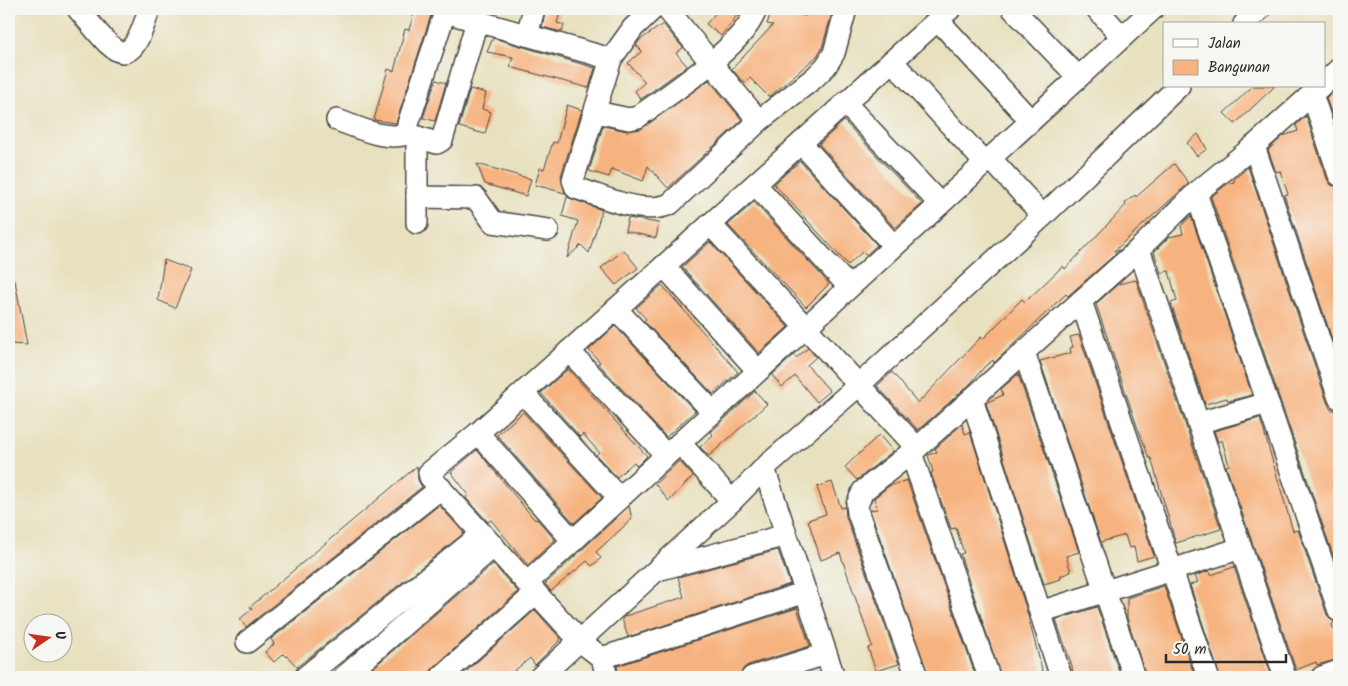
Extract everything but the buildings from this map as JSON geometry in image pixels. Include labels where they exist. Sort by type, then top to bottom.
[{"type":"street","points":[[78,9],[109,45],[121,52],[129,52],[144,28],[149,9]]},
{"type":"street","points":[[527,35],[534,9]]},
{"type":"street","points":[[653,9],[633,28],[611,59],[574,184],[576,188],[647,210],[660,209],[670,204],[759,121],[814,78],[826,66],[834,53],[846,9]]},
{"type":"street","points":[[667,9],[759,121]]},
{"type":"street","points":[[596,112],[634,119],[710,63],[748,28],[756,9]]},
{"type":"street","points":[[1013,9],[1078,77]]},
{"type":"street","points":[[1097,9],[1122,37]]},
{"type":"street","points":[[441,677],[531,588],[573,541],[1153,9]]},
{"type":"street","points":[[1246,22],[1260,9]]},
{"type":"street","points":[[417,223],[413,136],[408,124],[445,10],[611,59]]},
{"type":"street","points":[[806,592],[605,668],[429,473],[478,434],[944,14],[1031,121]]},
{"type":"street","points":[[337,120],[386,137],[413,136],[437,143],[445,135],[477,21]]},
{"type":"street","points":[[892,60],[987,161],[1043,216]]},
{"type":"street","points":[[1326,81],[1339,69]]},
{"type":"street","points":[[540,677],[732,501],[764,468],[859,385],[1043,216],[1177,88]]},
{"type":"street","points":[[917,677],[857,505],[863,491],[914,450],[972,399],[1139,248],[1196,193],[1254,146],[1319,88],[1339,175]]},
{"type":"street","points":[[845,103],[940,204]]},
{"type":"street","points":[[801,143],[894,246]]},
{"type":"street","points":[[1254,146],[1338,387]]},
{"type":"street","points":[[755,184],[849,287]]},
{"type":"street","points":[[1196,193],[1339,611]]},
{"type":"street","points":[[417,197],[476,198],[493,222],[548,230]]},
{"type":"street","points":[[710,224],[859,385],[914,450],[989,677]]},
{"type":"street","points":[[1139,248],[1285,677]]},
{"type":"street","points":[[664,266],[758,370]]},
{"type":"street","points":[[1081,301],[1208,677]]},
{"type":"street","points":[[616,309],[713,412]]},
{"type":"street","points":[[569,351],[673,449],[732,501]]},
{"type":"street","points":[[1024,352],[1134,677]]},
{"type":"street","points":[[523,393],[619,498]]},
{"type":"street","points":[[972,399],[1061,677]]},
{"type":"street","points":[[1198,423],[1268,403]]},
{"type":"street","points":[[478,434],[573,541]]},
{"type":"street","points":[[764,468],[834,677]]},
{"type":"street","points":[[246,642],[441,488]]},
{"type":"street","points":[[657,570],[786,536]]},
{"type":"street","points":[[305,677],[488,540]]},
{"type":"street","points":[[344,677],[488,540]]},
{"type":"street","points":[[1038,606],[1239,541]]},
{"type":"street","points":[[752,677],[826,654]]},
{"type":"street","points":[[1322,677],[1339,671]]}]
